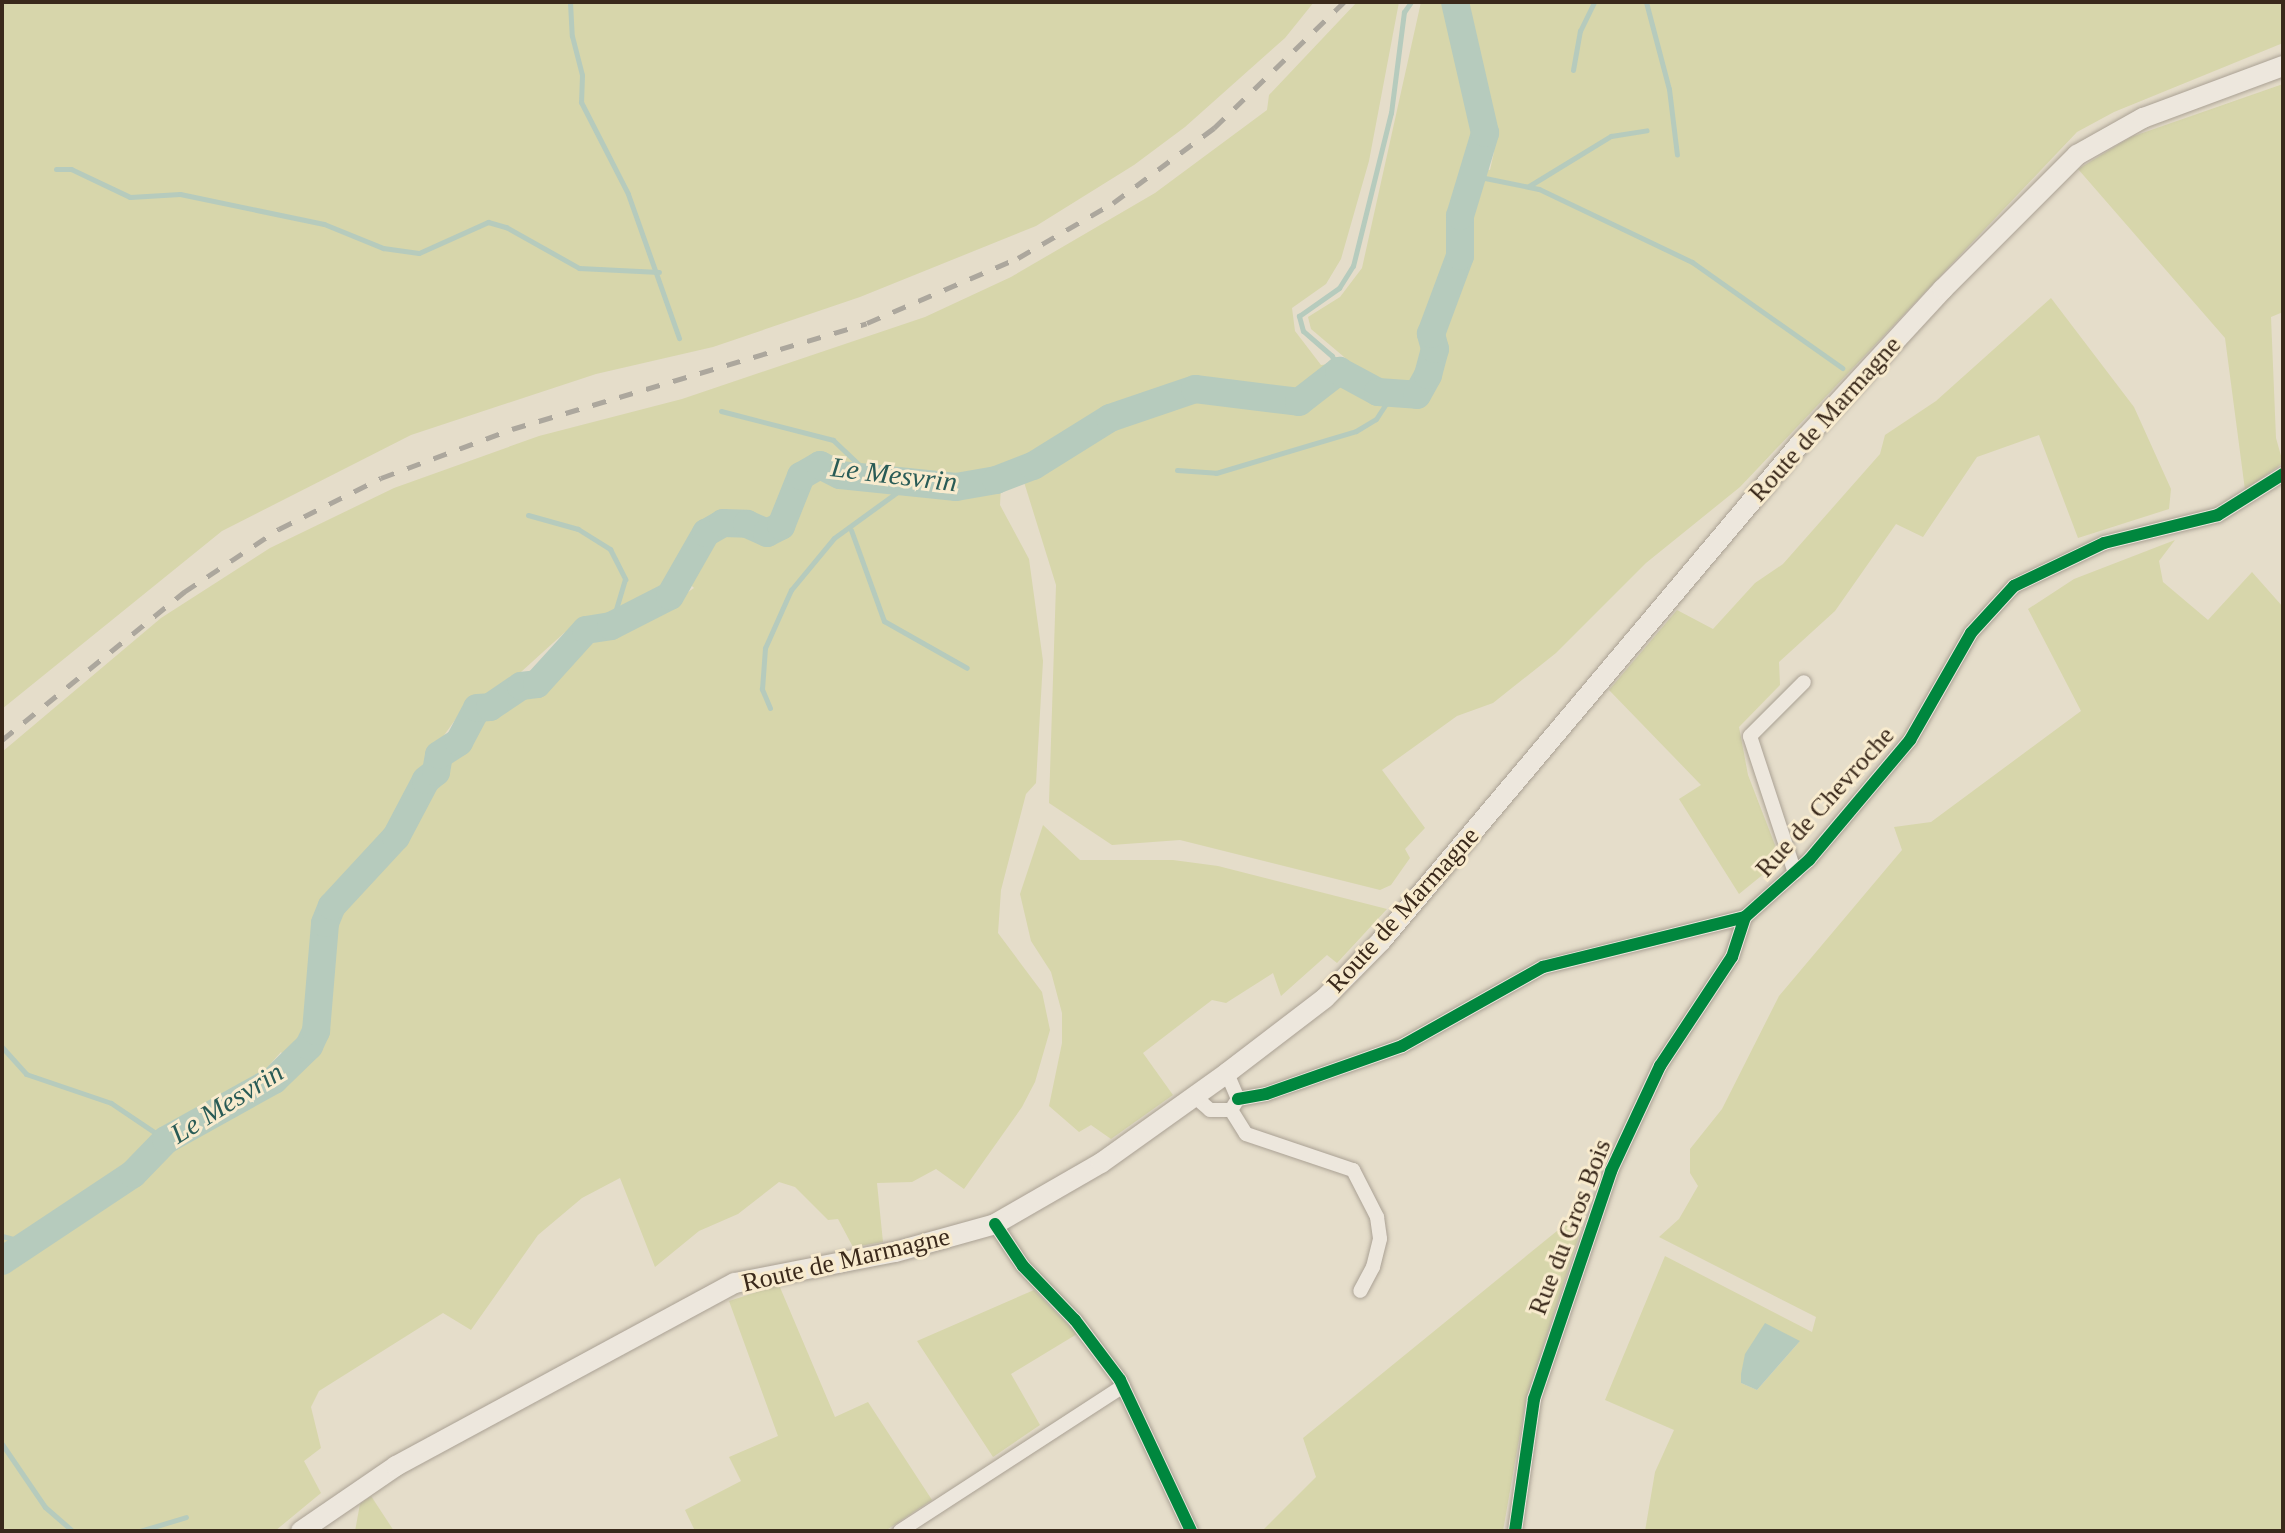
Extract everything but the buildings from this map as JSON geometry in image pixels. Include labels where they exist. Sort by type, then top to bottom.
[{"type":"main road","name":"Route de Marmagne","points":[[301,1531],[335,1503],[396,1466],[735,1283],[895,1252],[995,1224],[1101,1163],[1227,1073],[1325,998],[1381,941],[1799,445],[1943,289],[2077,155],[2143,118],[2283,66]]},
{"type":"street","name":"Rue de Chevroche","points":[[1235,1104],[1402,1046],[1543,967],[1745,917],[1795,873],[1910,740],[1971,633],[2014,586],[2104,543],[2218,515],[2283,474]]},
{"type":"street","points":[[1795,873],[1750,736],[1804,682]]},
{"type":"street","name":"Rue du Gros Bois","points":[[1515,1531],[1534,1399],[1611,1171],[1660,1066],[1732,957],[1745,917]]},
{"type":"street","points":[[1227,1073],[1246,1134],[1353,1170],[1377,1217],[1380,1239],[1373,1267],[1360,1291]]},
{"type":"street","points":[[1194,1096],[1210,1110],[1235,1104]]},
{"type":"street","points":[[995,1224],[1123,1386],[1191,1531]]},
{"type":"street","points":[[900,1531],[1123,1386]]},
{"type":"green space","points":[[2,2],[1314,2],[1285,38],[1185,127],[1134,165],[1036,226],[860,297],[713,347],[596,374],[411,435],[222,531],[2,709]]},
{"type":"green space","points":[[1357,2],[1399,2],[1369,161],[1341,259],[1326,284],[1292,308],[1295,331],[1321,365],[1350,362],[1311,329],[1308,317],[1340,297],[1362,268],[1421,2],[2283,2],[2283,43],[2114,112],[2077,132],[1740,487],[1646,563],[1556,653],[1493,703],[1457,716],[1382,770],[1425,828],[1405,849],[1410,858],[1391,885],[1380,890],[1180,840],[1112,845],[1049,803],[1056,585],[1024,482],[1002,466],[1000,505],[1029,559],[1043,661],[1036,783],[1026,794],[1001,890],[998,933],[1042,992],[1050,1030],[1035,1082],[1022,1107],[964,1189],[936,1169],[912,1182],[877,1183],[883,1242],[853,1247],[838,1219],[828,1220],[795,1187],[779,1182],[738,1214],[699,1231],[655,1267],[620,1178],[582,1198],[538,1235],[471,1330],[443,1313],[319,1391],[311,1407],[321,1448],[304,1461],[321,1493],[275,1531],[2,1531],[2,1272],[119,1198],[173,1144],[297,1075],[281,1052],[256,1080],[190,1112],[125,1174],[2,1249],[2,752],[161,618],[270,548],[394,488],[539,436],[682,399],[925,317],[1011,277],[1155,193],[1267,110],[1269,95]],"holes":[[[1473,138],[1494,152],[1490,170],[1469,165]],[[677,572],[694,588],[666,607],[569,655],[551,685],[494,717],[476,720],[466,749],[448,757],[435,748],[465,706],[500,691],[564,633],[591,617],[636,608]]]},
{"type":"green space","points":[[2283,84],[2283,312],[2271,317],[2276,438],[2283,463],[2245,490],[2225,338],[2078,169],[2131,137]]},
{"type":"green space","points":[[2051,298],[2134,407],[2171,489],[2169,509],[2078,538],[2039,435],[1977,457],[1923,537],[1896,524],[1835,611],[1779,662],[1780,685],[1739,727],[1748,775],[1775,845],[1771,868],[1739,894],[1679,799],[1701,785],[1609,690],[1677,610],[1713,629],[1755,583],[1783,564],[1880,454],[1885,435],[1936,401]]},
{"type":"green space","points":[[2175,540],[2159,561],[2163,582],[2208,620],[2252,572],[2283,607],[2283,1531],[1645,1531],[1655,1472],[1674,1430],[1605,1400],[1665,1256],[1812,1332],[1816,1317],[1659,1237],[1679,1219],[1698,1186],[1690,1173],[1690,1149],[1722,1109],[1779,996],[1902,850],[1894,827],[1931,822],[2081,711],[2028,609],[2074,579]],"holes":[[[1800,1341],[1757,1390],[1741,1383]]]},
{"type":"green space","points":[[1043,825],[1080,860],[1173,860],[1218,866],[1387,909],[1337,963],[1327,955],[1281,996],[1273,973],[1226,1003],[1212,1000],[1143,1053],[1173,1095],[1111,1139],[1091,1125],[1079,1132],[1049,1106],[1062,1043],[1062,1013],[1051,972],[1031,941],[1020,894]]},
{"type":"green space","points":[[1568,1222],[1582,1227],[1526,1399],[1503,1531],[1262,1531],[1316,1477],[1303,1438]]},
{"type":"green space","points":[[779,1285],[835,1417],[868,1402],[932,1500],[885,1531],[695,1531],[685,1510],[741,1481],[729,1457],[778,1436],[729,1301]]},
{"type":"green space","points":[[1034,1290],[1077,1334],[1011,1374],[1040,1425],[993,1457],[917,1341]]},
{"type":"green space","points":[[371,1496],[394,1531],[355,1531],[360,1504]]},
{"type":"shaded area","points":[[1765,1323],[1800,1341],[1757,1390],[1741,1383],[1741,1374],[1745,1354]]},
{"type":"waterway","points":[[570,2],[572,36],[582,75],[581,102],[628,194],[679,338]]},
{"type":"waterway","points":[[1339,371],[1332,356],[1303,331],[1299,316],[1339,288],[1353,266],[1391,113],[1404,12],[1411,2]]},
{"type":"waterway","name":"Le Mesvrin","points":[[2,1261],[133,1174],[166,1140],[274,1080],[309,1046],[316,1031],[325,923],[332,906],[396,837],[426,780],[436,772],[439,755],[459,742],[477,708],[490,707],[521,686],[537,684],[586,630],[611,626],[670,596],[706,533],[723,523],[747,524],[767,533],[781,526],[801,476],[820,465],[840,475],[956,487],[996,480],[1033,466],[1110,418],[1195,389],[1299,402],[1339,371],[1378,392],[1417,395],[1428,375],[1435,349],[1431,334],[1460,256],[1460,216],[1485,133],[1455,2]]},
{"type":"waterway","points":[[1573,70],[1580,31],[1594,2]]},
{"type":"waterway","points":[[1646,2],[1669,89],[1677,155]]},
{"type":"waterway","points":[[1529,186],[1611,136],[1647,130]]},
{"type":"waterway","points":[[56,169],[71,169],[130,197],[180,194],[324,224],[383,248],[419,253],[488,222],[506,227],[579,268],[659,272]]},
{"type":"waterway","points":[[1475,176],[1539,189],[1692,262],[1842,368]]},
{"type":"waterway","points":[[1177,470],[1216,473],[1356,431],[1376,419],[1391,396]]},
{"type":"waterway","points":[[721,411],[833,440],[873,478]]},
{"type":"waterway","points":[[770,708],[762,689],[765,648],[791,590],[834,538],[911,482]]},
{"type":"waterway","points":[[528,515],[578,529],[610,549],[625,579],[611,626]]},
{"type":"waterway","points":[[851,530],[884,621],[967,668]]},
{"type":"waterway","points":[[2,1047],[26,1074],[111,1103],[166,1140]]},
{"type":"waterway","points":[[2,1236],[29,1243]]},
{"type":"waterway","points":[[2,1444],[45,1507],[73,1531]]},
{"type":"waterway","points":[[140,1531],[186,1517]]},
{"type":"railway","points":[[2,740],[184,592],[279,529],[381,478],[512,429],[867,323],[1018,258],[1113,203],[1214,128],[1344,2]]},
{"type":"cycle path","points":[[1238,1099],[1266,1094],[1402,1046],[1543,967],[1745,917],[1809,860],[1910,740],[1971,633],[2014,586],[2104,543],[2218,515],[2283,474]]},
{"type":"cycle path","points":[[1515,1531],[1534,1399],[1611,1171],[1660,1066],[1732,957],[1745,917]]},
{"type":"cycle path","points":[[995,1224],[1023,1266],[1075,1320],[1120,1380],[1191,1531]]}]
